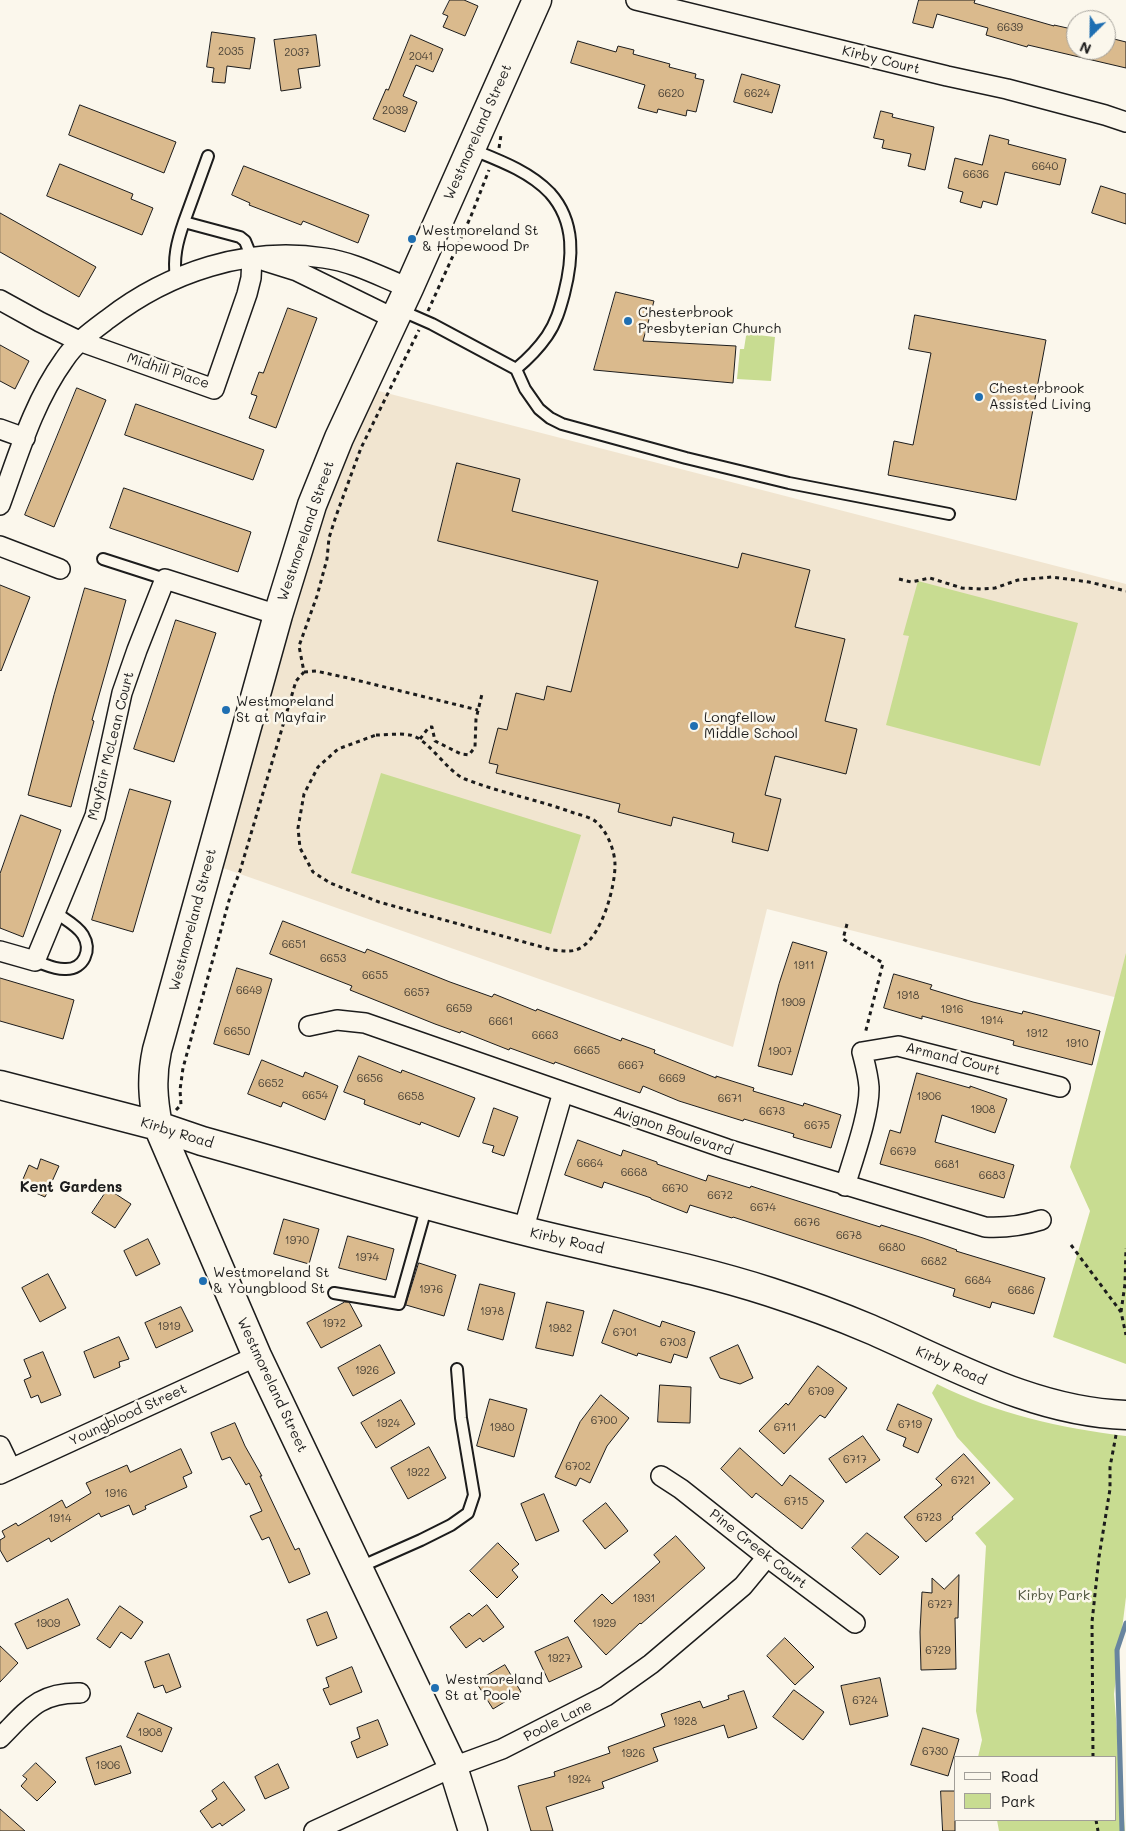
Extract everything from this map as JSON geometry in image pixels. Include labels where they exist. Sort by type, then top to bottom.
[{"type":"main road","name":"Westmoreland Street","points":[[473,1831],[453,1767],[257,1356],[170,1121],[152,1082],[157,1050],[300,542],[325,472],[401,306],[483,154],[537,0]]},
{"type":"main road","name":"Kirby Road","points":[[0,1085],[170,1121],[202,1141],[523,1231],[708,1274],[821,1309],[870,1329],[993,1385],[1074,1408],[1123,1415]]},
{"type":"street","name":"Kirby Court","points":[[636,0],[928,72],[1007,89],[1126,122]]},
{"type":"street","points":[[0,505],[48,384],[64,359],[79,341],[134,300],[176,278],[217,264],[252,258],[283,254],[325,258],[354,266],[401,306]]},
{"type":"street","points":[[252,258],[401,306]]},
{"type":"street","name":"Midhill Place","points":[[0,300],[50,328],[79,341],[214,388],[248,294],[252,258]]},
{"type":"street","points":[[0,429],[25,438]]},
{"type":"street","points":[[0,546],[60,569]]},
{"type":"street","points":[[165,579],[278,615]]},
{"type":"street","name":"Mayfair McLean Court","points":[[35,961],[95,816],[122,692],[165,579]]},
{"type":"street","points":[[0,951],[35,961]]},
{"type":"street","name":"Avignon Boulevard","points":[[308,1026],[337,1020],[365,1023],[727,1149],[986,1227],[1005,1228],[1041,1220]]},
{"type":"street","name":"Armand Court","points":[[862,1052],[898,1046],[1060,1087]]},
{"type":"street","points":[[845,1186],[867,1107],[869,1088],[862,1052]]},
{"type":"street","points":[[523,1231],[562,1092]]},
{"type":"street","name":"Youngblood Street","points":[[6,1471],[257,1356]]},
{"type":"street","points":[[0,1446],[6,1471]]},
{"type":"street","name":"Pine Creek Court","points":[[661,1476],[681,1489],[855,1623]]},
{"type":"street","name":"Poole Lane","points":[[314,1831],[453,1767],[510,1745],[580,1711],[623,1686],[743,1586],[767,1557]]},
{"type":"street","points":[[0,1738],[34,1705],[48,1697],[62,1693],[80,1693]]},
{"type":"lane","points":[[483,154],[526,174],[550,193],[564,215],[572,248],[569,273],[556,318],[539,347],[516,369]]},
{"type":"lane","points":[[176,278],[174,255],[178,239],[208,156]]},
{"type":"lane","points":[[184,222],[240,236],[245,241],[252,258]]},
{"type":"lane","points":[[401,306],[516,369],[525,390],[539,409],[555,421],[567,426],[789,483],[949,514]]},
{"type":"lane","points":[[103,559],[165,579]]},
{"type":"lane","points":[[35,961],[64,970],[74,968],[88,954],[83,934],[55,912]]},
{"type":"lane","points":[[334,1293],[400,1304],[428,1204]]},
{"type":"lane","points":[[357,1568],[421,1540],[468,1513],[474,1494],[461,1418],[457,1369]]},
{"type":"path","points":[[304,672],[299,646],[317,596],[327,559],[330,538],[361,448],[424,320],[483,154],[501,145],[502,131]]},
{"type":"path","points":[[899,580],[912,582],[930,578],[962,588],[981,589],[995,588],[1018,580],[1052,577],[1088,582],[1126,591]]},
{"type":"path","points":[[170,1121],[181,1105],[179,1100],[184,1068],[230,897],[236,883],[296,681],[304,672],[316,671],[478,710]]},
{"type":"path","points":[[420,739],[429,727],[432,727],[436,741],[461,754],[469,755],[475,747],[478,710],[482,694]]},
{"type":"path","points":[[411,734],[420,739],[463,779],[566,810],[595,821],[603,830],[613,850],[615,865],[611,896],[592,938],[582,947],[570,952],[553,950],[464,926],[379,902],[330,883],[313,872],[300,848],[298,828],[304,794],[318,767],[338,749],[376,735],[411,734]]},
{"type":"path","points":[[846,924],[843,939],[883,963],[862,1052]]},
{"type":"path","points":[[1071,1245],[1121,1312]]},
{"type":"path","points":[[1126,1248],[1125,1284],[1121,1312],[1126,1335]]},
{"type":"path","points":[[1093,1756],[1092,1622],[1098,1557],[1110,1489],[1110,1467],[1123,1415]]},
{"type":"shaded area","name":"Longfellow Middle School","points":[[371,389],[1126,584],[1126,1000],[767,909],[733,1047],[223,868],[322,497]]},
{"type":"green space","points":[[749,334],[775,337],[771,381],[737,379],[740,349],[744,349],[746,336]]},
{"type":"green space","points":[[918,581],[1078,623],[1040,766],[886,725],[909,636],[903,635]]},
{"type":"green space","points":[[381,773],[581,835],[551,934],[351,873]]},
{"type":"green space","points":[[1126,953],[1126,1364],[1053,1337],[1090,1211],[1070,1167]]},
{"type":"green space","name":"Kirby Park","points":[[937,1384],[960,1395],[1006,1412],[1077,1429],[1126,1436],[1126,1597],[1114,1694],[1125,1831],[999,1831],[997,1821],[1116,1821],[1116,1756],[978,1756],[982,1740],[976,1711],[986,1546],[975,1533],[1014,1499],[957,1437],[932,1393]]},
{"type":"building","points":[[450,0],[464,0],[478,6],[465,36],[443,27],[448,16],[443,14]]},
{"type":"building","points":[[919,0],[975,0],[974,3],[1066,28],[1066,54],[1028,45],[1027,47],[986,35],[988,28],[937,14],[933,28],[913,23]]},
{"type":"building","points":[[212,32],[255,38],[250,69],[227,66],[225,83],[212,82],[214,68],[207,67]]},
{"type":"building","points":[[316,35],[320,66],[298,69],[301,88],[281,91],[274,40]]},
{"type":"building","points":[[411,35],[443,49],[433,72],[416,65],[403,96],[417,102],[405,132],[373,119],[386,89],[388,90]]},
{"type":"building","points":[[1116,40],[1126,42],[1126,68],[1092,60],[1116,60]]},
{"type":"building","points":[[578,41],[616,52],[618,46],[634,50],[633,54],[670,64],[669,67],[696,74],[695,78],[704,80],[696,112],[687,110],[686,116],[658,109],[657,113],[638,108],[645,85],[571,63]]},
{"type":"building","points":[[742,74],[780,85],[772,113],[734,102]]},
{"type":"building","points":[[80,105],[176,142],[164,173],[69,135]]},
{"type":"building","points":[[881,111],[893,114],[892,117],[934,127],[925,170],[908,166],[911,154],[882,148],[884,140],[874,138]]},
{"type":"building","points":[[990,135],[1009,140],[1008,144],[1066,159],[1060,185],[1005,172],[997,205],[983,201],[981,208],[960,202],[963,192],[948,188],[955,158],[982,165]]},
{"type":"building","points":[[60,164],[133,194],[131,199],[153,208],[142,235],[47,196]]},
{"type":"building","points":[[244,166],[369,215],[358,243],[303,221],[301,225],[249,205],[250,203],[232,195]]},
{"type":"building","points":[[1101,186],[1126,194],[1126,224],[1092,213]]},
{"type":"building","points":[[0,213],[96,267],[79,297],[0,252]]},
{"type":"building","name":"Chesterbrook Presbyterian Church","points":[[616,292],[654,301],[643,341],[736,346],[733,383],[594,370]]},
{"type":"building","points":[[288,308],[317,318],[276,428],[249,418],[257,396],[251,394],[259,372],[263,373]]},
{"type":"building","name":"Chesterbrook Assisted Living","points":[[915,315],[1046,340],[1016,500],[888,475],[894,441],[913,445],[931,353],[909,349]]},
{"type":"building","points":[[0,345],[29,361],[15,389],[0,381]]},
{"type":"building","points":[[77,388],[106,400],[54,527],[25,515]]},
{"type":"building","points":[[136,404],[264,450],[253,480],[125,435]]},
{"type":"building","points":[[457,463],[520,479],[512,511],[738,568],[742,553],[810,570],[795,627],[845,639],[825,721],[857,729],[846,774],[775,756],[765,795],[781,799],[768,851],[732,842],[734,833],[673,817],[671,826],[618,812],[620,804],[496,773],[498,765],[489,763],[498,728],[507,730],[516,693],[544,700],[547,686],[571,692],[598,581],[438,541]]},
{"type":"building","points":[[124,488],[251,532],[238,572],[110,528]]},
{"type":"building","points":[[0,585],[30,597],[1,671],[0,670]]},
{"type":"building","points":[[85,588],[126,600],[92,720],[94,721],[71,807],[28,795]]},
{"type":"building","points":[[176,620],[216,633],[174,762],[134,749]]},
{"type":"building","points":[[130,789],[171,801],[133,932],[92,920]]},
{"type":"building","points":[[21,815],[61,830],[23,937],[0,928],[0,874]]},
{"type":"building","points":[[283,921],[365,953],[367,949],[492,997],[494,994],[621,1041],[622,1038],[655,1050],[654,1053],[716,1078],[716,1076],[754,1088],[753,1091],[803,1106],[804,1103],[841,1115],[831,1148],[793,1137],[794,1134],[744,1119],[743,1121],[679,1101],[643,1086],[640,1093],[555,1062],[554,1064],[510,1048],[509,1050],[461,1031],[460,1033],[435,1024],[350,990],[352,986],[270,954]]},
{"type":"building","points":[[793,942],[827,952],[792,1075],[758,1066],[779,984]]},
{"type":"building","points":[[237,968],[272,979],[249,1055],[214,1044]]},
{"type":"building","points":[[894,974],[932,985],[930,989],[973,1002],[1022,1014],[1023,1011],[1100,1031],[1092,1065],[1013,1045],[1014,1041],[922,1016],[922,1019],[884,1008]]},
{"type":"building","points":[[0,978],[74,1000],[63,1039],[0,1021]]},
{"type":"building","points":[[359,1056],[401,1073],[402,1070],[475,1098],[459,1137],[421,1122],[420,1125],[364,1104],[365,1100],[344,1092]]},
{"type":"building","points":[[262,1060],[303,1077],[305,1072],[338,1086],[325,1120],[283,1102],[281,1107],[248,1094]]},
{"type":"building","points":[[917,1073],[970,1088],[970,1086],[1007,1099],[995,1133],[942,1115],[935,1142],[1014,1165],[1004,1198],[880,1164],[890,1130],[900,1133]]},
{"type":"building","points":[[494,1108],[518,1117],[504,1156],[492,1152],[494,1146],[483,1143]]},
{"type":"building","points":[[578,1140],[621,1156],[623,1150],[706,1181],[708,1175],[750,1188],[751,1186],[880,1227],[881,1225],[923,1238],[956,1251],[1045,1278],[1034,1314],[992,1302],[990,1308],[953,1296],[955,1289],[733,1217],[690,1205],[687,1213],[604,1182],[602,1188],[565,1175]]},
{"type":"building","points":[[41,1159],[59,1166],[45,1197],[20,1186],[29,1165],[37,1169]]},
{"type":"building","points":[[108,1189],[131,1204],[115,1228],[92,1213]]},
{"type":"building","points":[[284,1219],[319,1229],[309,1264],[274,1254]]},
{"type":"building","points":[[348,1236],[394,1249],[386,1280],[339,1268]]},
{"type":"building","points":[[148,1239],[160,1264],[136,1276],[124,1251]]},
{"type":"building","points":[[419,1263],[456,1275],[444,1316],[406,1305]]},
{"type":"building","points":[[48,1274],[66,1308],[40,1322],[22,1288]]},
{"type":"building","points":[[480,1284],[515,1293],[503,1340],[468,1330]]},
{"type":"building","points":[[345,1302],[349,1302],[362,1326],[321,1348],[307,1323]]},
{"type":"building","points":[[547,1302],[584,1311],[573,1356],[536,1348]]},
{"type":"building","points":[[181,1307],[193,1331],[156,1348],[145,1323]]},
{"type":"building","points":[[614,1310],[660,1327],[662,1321],[695,1332],[687,1358],[674,1354],[671,1363],[638,1353],[637,1356],[602,1343]]},
{"type":"building","points":[[119,1337],[129,1359],[119,1362],[120,1367],[94,1378],[84,1352]]},
{"type":"building","points":[[380,1345],[395,1373],[353,1396],[338,1368]]},
{"type":"building","points":[[738,1345],[753,1378],[740,1384],[720,1378],[710,1358]]},
{"type":"building","points":[[43,1352],[61,1395],[41,1403],[38,1395],[31,1398],[24,1380],[31,1377],[24,1360]]},
{"type":"building","points":[[818,1366],[847,1388],[825,1418],[820,1415],[784,1454],[759,1431],[786,1403],[788,1405]]},
{"type":"building","points":[[660,1385],[691,1387],[690,1423],[658,1422]]},
{"type":"building","points":[[601,1395],[629,1418],[607,1446],[590,1483],[580,1478],[576,1486],[555,1477],[580,1422]]},
{"type":"building","points":[[490,1399],[527,1409],[514,1457],[477,1446]]},
{"type":"building","points":[[401,1400],[415,1424],[376,1448],[361,1423]]},
{"type":"building","points":[[898,1404],[932,1419],[918,1453],[903,1446],[906,1438],[887,1430]]},
{"type":"building","points":[[235,1423],[245,1446],[262,1476],[260,1476],[295,1550],[299,1548],[310,1574],[289,1583],[269,1537],[262,1540],[250,1516],[262,1511],[249,1483],[246,1485],[230,1457],[222,1460],[211,1433]]},
{"type":"building","points":[[863,1436],[880,1460],[846,1483],[829,1459]]},
{"type":"building","points":[[429,1447],[446,1478],[408,1499],[391,1468]]},
{"type":"building","points":[[740,1448],[782,1486],[790,1475],[824,1501],[802,1529],[756,1493],[752,1498],[721,1469]]},
{"type":"building","points":[[181,1449],[192,1473],[183,1477],[187,1487],[145,1506],[146,1509],[133,1515],[129,1505],[101,1517],[99,1513],[51,1542],[49,1538],[7,1562],[0,1550],[0,1540],[5,1537],[2,1531],[16,1523],[18,1526],[62,1500],[66,1508],[91,1493],[86,1483],[127,1465],[130,1472]]},
{"type":"building","points":[[964,1454],[990,1483],[926,1542],[904,1517],[942,1485],[936,1479]]},
{"type":"building","points":[[544,1494],[559,1531],[536,1541],[521,1504]]},
{"type":"building","points":[[606,1503],[628,1531],[605,1549],[583,1521]]},
{"type":"building","points":[[867,1533],[899,1557],[880,1575],[852,1548]]},
{"type":"building","points":[[676,1536],[705,1568],[640,1623],[606,1655],[574,1621],[602,1594],[612,1604],[660,1562],[654,1555]]},
{"type":"building","points":[[498,1543],[519,1564],[512,1570],[518,1577],[497,1598],[470,1571]]},
{"type":"building","points":[[959,1575],[958,1618],[955,1618],[956,1669],[921,1670],[922,1592],[932,1593],[932,1578],[944,1589]]},
{"type":"building","points":[[68,1599],[80,1625],[27,1649],[15,1624]]},
{"type":"building","points":[[487,1605],[504,1627],[483,1642],[480,1638],[466,1648],[450,1627],[469,1613],[472,1616]]},
{"type":"building","points":[[120,1606],[143,1622],[131,1639],[121,1632],[110,1648],[97,1639]]},
{"type":"building","points":[[327,1612],[337,1638],[317,1646],[307,1620]]},
{"type":"building","points":[[568,1637],[582,1667],[549,1682],[535,1652]]},
{"type":"building","points":[[785,1638],[814,1667],[795,1685],[767,1656]]},
{"type":"building","points":[[0,1646],[18,1663],[0,1682]]},
{"type":"building","points":[[169,1654],[181,1687],[166,1693],[163,1685],[154,1688],[145,1662]]},
{"type":"building","points":[[505,1665],[521,1692],[493,1709],[476,1682]]},
{"type":"building","points":[[352,1667],[362,1692],[330,1705],[323,1689],[329,1687],[326,1678]]},
{"type":"building","points":[[880,1678],[888,1716],[850,1725],[841,1686]]},
{"type":"building","points":[[794,1690],[824,1712],[803,1740],[773,1717]]},
{"type":"building","points":[[744,1691],[757,1728],[728,1738],[724,1725],[653,1748],[658,1761],[602,1782],[604,1788],[546,1807],[553,1831],[531,1831],[518,1786],[555,1776],[554,1772],[610,1753],[608,1747],[665,1726],[661,1714],[700,1701],[703,1708],[729,1699],[728,1696]]},
{"type":"building","points":[[138,1713],[172,1728],[162,1752],[127,1737]]},
{"type":"building","points":[[378,1720],[388,1745],[357,1758],[351,1742],[360,1738],[357,1728]]},
{"type":"building","points":[[923,1728],[959,1739],[948,1776],[911,1765]]},
{"type":"building","points":[[121,1746],[131,1773],[95,1785],[86,1758]]},
{"type":"building","points":[[36,1763],[56,1782],[37,1801],[21,1786],[27,1779],[23,1776]]},
{"type":"building","points":[[278,1764],[289,1788],[265,1799],[255,1777]]},
{"type":"building","points":[[224,1782],[245,1810],[222,1826],[220,1823],[212,1828],[200,1811],[217,1799],[212,1791]]},
{"type":"building","points":[[941,1791],[954,1791],[955,1831],[943,1831]]},
{"type":"building","points":[[0,1809],[25,1831],[0,1831]]},
{"type":"waterway","points":[[1122,1831],[1117,1650],[1126,1623]]},
{"type":"place","name":"Westmoreland St & Hopewood Dr","points":[[412,239]]},
{"type":"place","name":"Chesterbrook Presbyterian Church","points":[[628,321]]},
{"type":"place","name":"Chesterbrook Assisted Living","points":[[979,397]]},
{"type":"place","name":"Westmoreland St at Mayfair","points":[[226,710]]},
{"type":"place","name":"Longfellow Middle School","points":[[694,726]]},
{"type":"place","name":"Westmoreland St & Youngblood St","points":[[203,1281]]},
{"type":"place","name":"Westmoreland St at Poole","points":[[435,1688]]},
{"type":"district","name":"Kent Gardens","points":[[71,1187]]}]
